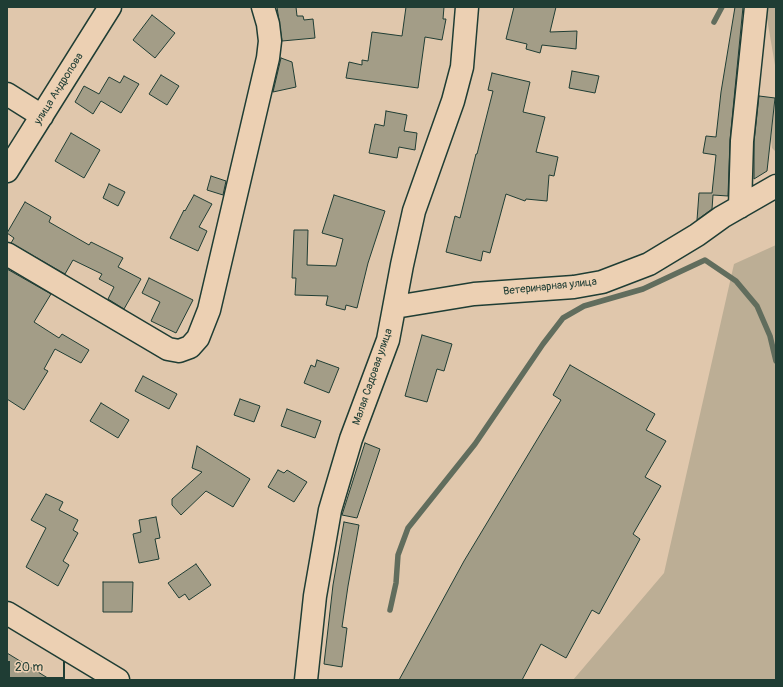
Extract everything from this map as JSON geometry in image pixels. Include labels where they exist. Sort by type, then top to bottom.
[{"type":"street","name":"улица Андропова","points":[[7,171],[110,7]]},
{"type":"street","points":[[7,254],[168,349],[179,351],[190,347],[198,338],[209,310],[268,58],[269,30],[263,7]]},
{"type":"street","name":"Малая Садовая улица","points":[[306,680],[317,581],[330,510],[349,445],[388,340],[414,211],[453,101],[462,67],[467,7]]},
{"type":"street","points":[[740,207],[742,141],[756,7]]},
{"type":"street","points":[[7,94],[42,116]]},
{"type":"street","name":"Ветеринарная улица","points":[[395,307],[474,294],[574,287],[602,282],[649,264],[776,186]]},
{"type":"street","points":[[7,613],[107,677]]},
{"type":"shaded area","points":[[765,7],[776,7],[776,71]]},
{"type":"shaded area","points":[[776,92],[776,152],[772,148],[771,138]]},
{"type":"shaded area","points":[[776,245],[776,680],[573,680],[664,573],[734,264]]},
{"type":"building","points":[[277,7],[296,7],[297,16],[303,16],[304,20],[313,19],[315,38],[282,41]]},
{"type":"building","points":[[406,7],[444,7],[443,19],[446,19],[442,40],[425,37],[418,88],[346,78],[349,62],[362,65],[362,60],[368,61],[372,32],[402,36]]},
{"type":"building","points":[[514,7],[556,7],[550,32],[577,31],[576,49],[542,45],[540,53],[526,49],[527,44],[506,39]]},
{"type":"building","points":[[735,7],[743,7],[730,140],[728,196],[713,195],[712,209],[697,220],[699,193],[712,193],[716,155],[703,153],[706,136],[716,137],[721,92]]},
{"type":"building","points":[[152,15],[175,33],[155,58],[133,40]]},
{"type":"building","points":[[281,58],[292,62],[296,87],[273,92]]},
{"type":"building","points":[[572,71],[599,76],[595,93],[569,88]]},
{"type":"building","points":[[492,73],[530,82],[523,112],[545,117],[536,152],[558,157],[554,176],[549,175],[547,201],[526,199],[525,201],[506,194],[490,253],[483,251],[481,261],[446,252],[455,216],[460,218],[477,154],[493,91],[488,90]]},
{"type":"building","points":[[161,75],[179,86],[167,105],[149,94]]},
{"type":"building","points":[[124,76],[139,84],[121,113],[101,101],[93,114],[75,102],[84,86],[99,94],[109,77],[120,83]]},
{"type":"building","points":[[759,96],[775,98],[767,171],[754,179],[754,142]]},
{"type":"building","points":[[386,111],[407,115],[404,131],[417,133],[415,150],[399,147],[397,158],[369,153],[375,124],[384,126]]},
{"type":"building","points":[[71,133],[100,150],[84,178],[55,161]]},
{"type":"building","points":[[211,176],[226,181],[223,195],[207,190]]},
{"type":"building","points":[[109,184],[125,192],[118,206],[103,198]]},
{"type":"building","points":[[194,195],[212,204],[199,227],[207,231],[198,251],[170,238],[184,210],[185,211]]},
{"type":"building","points":[[334,195],[385,211],[368,263],[357,308],[346,305],[345,310],[326,305],[328,296],[295,295],[296,278],[292,278],[294,230],[308,230],[307,265],[336,266],[343,239],[322,233]]},
{"type":"building","points":[[25,202],[51,217],[49,222],[89,245],[91,242],[123,258],[118,267],[141,279],[124,309],[108,299],[114,287],[99,279],[102,274],[73,260],[65,274],[11,243],[14,238],[7,233]]},
{"type":"building","points":[[7,269],[51,294],[34,322],[59,338],[62,334],[89,350],[81,363],[55,349],[44,369],[48,371],[24,410],[7,399]]},
{"type":"building","points":[[149,278],[193,300],[176,333],[151,321],[160,302],[142,293]]},
{"type":"building","points":[[422,335],[452,344],[444,371],[437,369],[427,402],[405,396]]},
{"type":"building","points":[[317,360],[339,368],[329,393],[304,383],[311,365],[315,367]]},
{"type":"building","points":[[570,365],[655,414],[646,430],[666,441],[645,477],[661,486],[633,534],[640,539],[599,614],[592,610],[566,658],[541,644],[522,680],[399,680],[464,561],[561,400],[553,395]]},
{"type":"building","points":[[143,376],[177,394],[169,409],[135,391]]},
{"type":"building","points":[[240,399],[260,406],[254,422],[234,415]]},
{"type":"building","points":[[101,403],[129,420],[118,438],[90,421]]},
{"type":"building","points":[[287,409],[321,421],[315,438],[281,426]]},
{"type":"building","points":[[365,443],[380,449],[357,518],[342,515]]},
{"type":"building","points":[[197,446],[250,479],[233,507],[206,491],[181,515],[172,505],[172,499],[202,472],[192,468]]},
{"type":"building","points":[[278,470],[284,473],[287,470],[307,482],[294,502],[268,487]]},
{"type":"building","points":[[46,494],[63,502],[59,510],[78,520],[73,530],[78,533],[63,561],[69,565],[58,586],[26,567],[46,528],[31,520]]},
{"type":"building","points":[[156,517],[160,538],[155,539],[159,559],[139,563],[133,534],[141,532],[139,520]]},
{"type":"building","points":[[344,522],[359,525],[342,627],[347,628],[342,667],[324,664],[333,585]]},
{"type":"building","points":[[196,564],[211,585],[189,600],[185,594],[179,598],[168,583]]},
{"type":"building","points":[[103,582],[133,582],[132,612],[103,612]]},
{"type":"building","points":[[7,653],[51,680],[7,680]]},
{"type":"waterway","points":[[714,22],[722,7]]},
{"type":"waterway","points":[[390,610],[396,583],[398,555],[408,528],[475,444],[543,344],[563,318],[584,306],[643,289],[705,260],[736,281],[757,306],[770,336],[776,361]]}]
